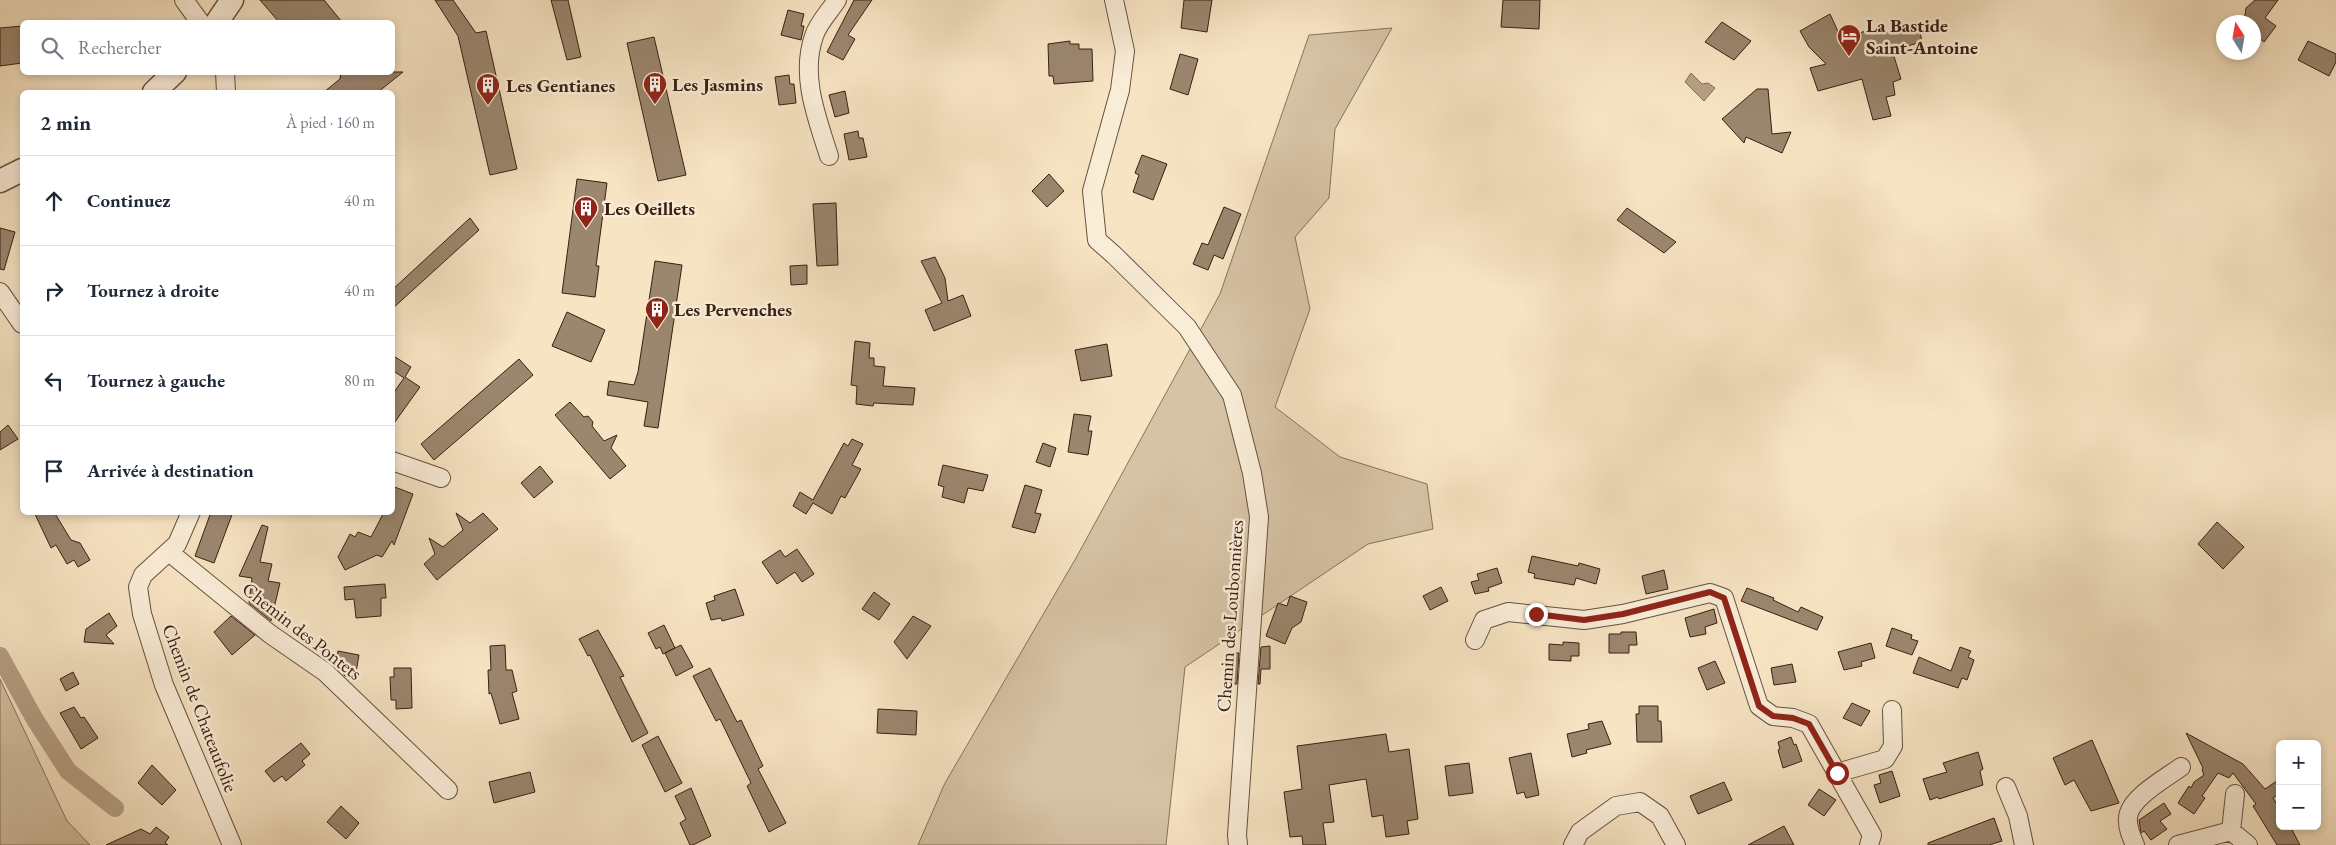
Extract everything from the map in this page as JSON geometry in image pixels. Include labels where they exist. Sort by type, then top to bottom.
[{"type":"street","points":[[218,20],[232,0]]},
{"type":"street","points":[[829,156],[815,112],[808,69],[814,34],[837,0]]},
{"type":"street","name":"Chemin des Loubonnières","points":[[1114,0],[1126,51],[1120,90],[1092,191],[1096,240],[1114,254],[1187,327],[1232,395],[1252,473],[1259,516],[1236,835],[1238,845]]},
{"type":"street","points":[[156,90],[172,75]]},
{"type":"street","points":[[225,75],[226,90]]},
{"type":"street","points":[[0,182],[20,171]]},
{"type":"street","points":[[0,292],[20,321]]},
{"type":"street","points":[[395,462],[441,478]]},
{"type":"street","name":"Chemin de Chateaufolie","points":[[190,515],[177,544],[143,575],[138,587],[142,614],[164,685],[232,845]]},
{"type":"street","name":"Chemin des Pontets","points":[[169,552],[270,634],[325,672],[448,790]]},
{"type":"street","points":[[1475,640],[1484,620],[1508,612],[1584,620],[1623,614],[1710,592],[1724,598],[1759,706],[1773,716],[1793,718],[1809,724],[1872,835],[1869,845]]},
{"type":"street","points":[[1837,773],[1885,759],[1893,746],[1892,710]]},
{"type":"street","points":[[2135,845],[2129,831],[2128,816],[2134,801],[2181,767]]},
{"type":"street","points":[[2006,787],[2018,816],[2024,845]]},
{"type":"street","points":[[2231,831],[2235,794]]},
{"type":"street","points":[[1573,845],[1580,832],[1616,806],[1640,802],[1660,816],[1676,845]]},
{"type":"street","points":[[2178,845],[2231,831]]},
{"type":"street","points":[[2231,831],[2248,845]]},
{"type":"shaded area","points":[[1392,28],[1335,129],[1329,198],[1295,237],[1310,309],[1275,407],[1340,457],[1427,484],[1433,529],[1368,544],[1185,667],[1166,845],[918,845],[945,783],[1076,558],[1220,294],[1309,35]]},
{"type":"shaded area","points":[[1691,73],[1702,84],[1708,83],[1715,88],[1704,101],[1685,82]]},
{"type":"shaded area","points":[[0,679],[67,821],[90,845],[0,845]]},
{"type":"building","points":[[260,0],[324,0],[340,20],[277,20]]},
{"type":"building","name":"Les Gentianes","points":[[435,0],[453,0],[476,33],[486,31],[517,169],[490,175],[458,36]]},
{"type":"building","points":[[551,0],[568,0],[581,57],[567,60]]},
{"type":"building","points":[[854,0],[872,0],[848,35],[855,39],[843,60],[827,52]]},
{"type":"building","points":[[1184,0],[1212,0],[1207,32],[1181,28]]},
{"type":"building","points":[[1503,0],[1540,0],[1539,29],[1501,27]]},
{"type":"building","points":[[2255,0],[2278,0],[2265,18],[2276,26],[2264,42],[2261,40],[2261,15],[2245,15],[2246,8]]},
{"type":"building","points":[[788,10],[804,14],[801,26],[804,26],[801,40],[781,35]]},
{"type":"building","points":[[1830,14],[1841,38],[1884,26],[1886,32],[1919,26],[1922,42],[1892,50],[1901,79],[1893,82],[1895,95],[1886,97],[1891,116],[1873,120],[1862,79],[1818,91],[1810,68],[1826,64],[1809,47],[1800,31]]},
{"type":"building","points":[[1722,22],[1751,41],[1734,60],[1705,42]]},
{"type":"building","points":[[20,26],[20,63],[0,66],[0,28]]},
{"type":"building","name":"Les Jasmins","points":[[654,37],[686,175],[658,181],[627,43]]},
{"type":"building","points":[[1070,41],[1070,44],[1079,44],[1079,49],[1092,49],[1093,81],[1054,84],[1053,76],[1049,76],[1048,44]]},
{"type":"building","points":[[2308,41],[2336,54],[2336,62],[2329,76],[2298,60]]},
{"type":"building","points":[[1180,54],[1198,59],[1188,95],[1170,89]]},
{"type":"building","points":[[395,72],[403,72],[380,90],[326,90],[340,79],[341,75],[395,75]]},
{"type":"building","points":[[789,75],[790,84],[794,84],[796,103],[779,105],[775,77]]},
{"type":"building","points":[[1757,89],[1768,89],[1772,134],[1791,132],[1782,153],[1746,137],[1744,143],[1722,119]]},
{"type":"building","points":[[845,91],[849,113],[835,117],[829,95]]},
{"type":"building","points":[[858,131],[859,138],[863,138],[867,157],[849,160],[844,134]]},
{"type":"building","points":[[1142,155],[1167,164],[1153,200],[1133,192],[1139,175],[1135,173]]},
{"type":"building","points":[[1049,174],[1064,191],[1047,207],[1032,191]]},
{"type":"building","name":"Les Oeillets","points":[[577,179],[607,183],[596,266],[599,266],[595,297],[562,293]]},
{"type":"building","points":[[836,203],[838,265],[817,266],[813,204]]},
{"type":"building","points":[[1224,207],[1241,214],[1223,259],[1214,255],[1208,270],[1193,264],[1202,243],[1208,245]]},
{"type":"building","points":[[1627,208],[1676,242],[1664,253],[1617,220]]},
{"type":"building","points":[[470,218],[479,230],[395,306],[395,287]]},
{"type":"building","points":[[0,228],[15,232],[4,270],[0,269]]},
{"type":"building","points":[[935,257],[945,278],[948,301],[963,295],[971,316],[934,331],[925,310],[942,303],[921,261]]},
{"type":"building","name":"Les Pervenches","points":[[655,261],[682,265],[658,428],[644,426],[648,402],[607,395],[609,381],[634,385],[638,372]]},
{"type":"building","points":[[807,265],[807,284],[791,285],[790,266]]},
{"type":"building","points":[[567,312],[605,330],[591,362],[552,346]]},
{"type":"building","points":[[855,341],[870,343],[869,358],[874,358],[874,366],[885,367],[883,386],[915,388],[913,405],[874,403],[873,406],[856,404],[857,386],[851,385]]},
{"type":"building","points":[[1107,344],[1112,376],[1081,381],[1075,350]]},
{"type":"building","points":[[395,357],[411,367],[405,377],[420,387],[395,422],[395,391],[404,378],[395,372]]},
{"type":"building","points":[[519,359],[533,375],[434,460],[421,444]]},
{"type":"building","points":[[570,402],[584,417],[588,416],[593,422],[592,426],[604,441],[617,435],[611,448],[626,466],[610,479],[555,415]]},
{"type":"building","points":[[1074,414],[1091,416],[1088,431],[1092,431],[1088,455],[1068,452]]},
{"type":"building","points":[[8,425],[18,439],[0,450],[0,432]]},
{"type":"building","points":[[852,439],[863,444],[852,465],[861,469],[845,498],[841,496],[832,514],[813,503],[806,514],[793,506],[800,492],[813,500],[844,443],[848,446]]},
{"type":"building","points":[[1043,443],[1056,448],[1050,467],[1036,462]]},
{"type":"building","points":[[943,465],[988,475],[983,491],[968,488],[964,503],[942,497],[944,487],[938,485]]},
{"type":"building","points":[[540,466],[553,482],[534,498],[521,483]]},
{"type":"building","points":[[1025,485],[1042,490],[1035,513],[1041,514],[1035,533],[1012,527]]},
{"type":"building","points":[[395,487],[413,494],[394,545],[392,541],[382,557],[377,555],[345,570],[338,557],[350,534],[355,537],[358,532],[371,537],[382,515],[395,515]]},
{"type":"building","points":[[456,513],[470,523],[483,513],[498,529],[437,580],[424,564],[435,554],[429,538],[443,547],[463,530]]},
{"type":"building","points":[[35,515],[56,515],[71,540],[80,543],[90,560],[78,567],[74,560],[67,564],[56,545],[51,548]]},
{"type":"building","points":[[210,515],[232,515],[214,563],[195,556]]},
{"type":"building","points":[[2217,522],[2244,547],[2223,569],[2198,544]]},
{"type":"building","points":[[262,525],[268,527],[260,562],[272,564],[268,581],[280,583],[271,621],[249,603],[252,578],[239,576]]},
{"type":"building","points":[[797,549],[814,574],[802,582],[795,572],[777,584],[762,562],[780,550],[785,557]]},
{"type":"building","points":[[1532,556],[1578,566],[1579,563],[1600,569],[1596,584],[1576,578],[1574,585],[1534,578],[1535,574],[1528,572]]},
{"type":"building","points":[[1497,568],[1502,583],[1488,588],[1489,591],[1475,594],[1471,582],[1479,580],[1477,574]]},
{"type":"building","points":[[1664,570],[1668,589],[1646,594],[1642,576]]},
{"type":"building","points":[[385,584],[386,598],[381,598],[381,616],[356,618],[354,599],[345,600],[344,587]]},
{"type":"building","points":[[1441,587],[1448,601],[1430,610],[1423,596]]},
{"type":"building","points":[[1747,588],[1774,598],[1773,600],[1798,612],[1801,607],[1823,617],[1817,630],[1741,601]]},
{"type":"building","points":[[735,589],[744,615],[722,621],[721,618],[711,620],[706,603],[715,600],[714,596]]},
{"type":"building","points":[[874,592],[890,604],[879,620],[862,609]]},
{"type":"building","points":[[1290,596],[1307,602],[1301,622],[1292,628],[1285,644],[1266,636],[1278,603],[1287,606]]},
{"type":"building","points":[[1714,609],[1717,623],[1705,627],[1706,634],[1690,637],[1685,618]]},
{"type":"building","points":[[109,613],[117,626],[106,635],[114,644],[84,642],[86,629]]},
{"type":"building","points":[[231,616],[255,635],[232,655],[214,632]]},
{"type":"building","points":[[913,616],[931,626],[907,659],[894,642]]},
{"type":"building","points":[[664,625],[675,648],[663,654],[660,647],[656,649],[648,633]]},
{"type":"building","points":[[1892,628],[1912,635],[1911,639],[1918,641],[1912,655],[1886,646]]},
{"type":"building","points":[[598,630],[624,676],[620,677],[648,733],[632,742],[590,655],[588,656],[579,639]]},
{"type":"building","points":[[1621,632],[1636,632],[1637,645],[1629,645],[1629,653],[1609,653],[1609,634],[1621,634]]},
{"type":"building","points":[[1563,642],[1579,643],[1579,656],[1571,656],[1571,661],[1549,660],[1549,644],[1563,645]]},
{"type":"building","points":[[1871,643],[1875,658],[1861,662],[1862,666],[1844,670],[1838,652]]},
{"type":"building","points":[[505,645],[506,670],[512,670],[517,691],[512,693],[519,719],[500,724],[491,693],[489,694],[488,670],[491,670],[490,646]]},
{"type":"building","points":[[681,645],[693,667],[676,676],[665,653]]},
{"type":"building","points":[[1270,646],[1270,669],[1261,669],[1260,684],[1258,684],[1261,647]]},
{"type":"building","points":[[1960,647],[1971,651],[1968,657],[1974,660],[1967,680],[1962,678],[1958,688],[1913,673],[1919,657],[1951,671]]},
{"type":"building","points":[[338,651],[359,655],[355,678],[345,676],[340,671],[341,665],[336,664]]},
{"type":"building","points":[[1226,653],[1239,653],[1237,684],[1226,684]]},
{"type":"building","points":[[1715,661],[1725,683],[1707,690],[1698,668]]},
{"type":"building","points":[[1792,664],[1796,682],[1774,685],[1771,668]]},
{"type":"building","points":[[394,668],[411,668],[412,708],[396,709],[396,700],[391,700],[390,677],[394,677]]},
{"type":"building","points":[[710,668],[737,722],[741,720],[763,766],[758,769],[786,823],[769,832],[747,786],[751,783],[720,719],[716,721],[693,676]]},
{"type":"building","points":[[73,672],[79,684],[66,691],[60,679]]},
{"type":"building","points":[[1852,703],[1870,711],[1861,726],[1843,718]]},
{"type":"building","points":[[1639,706],[1658,706],[1658,721],[1661,721],[1662,742],[1637,742],[1636,714],[1639,714]]},
{"type":"building","points":[[74,707],[81,718],[84,717],[98,738],[81,749],[60,713]]},
{"type":"building","points":[[878,709],[917,711],[916,735],[877,733]]},
{"type":"building","points":[[1602,721],[1611,744],[1586,750],[1587,753],[1572,757],[1567,734],[1589,729],[1588,724]]},
{"type":"building","points":[[2186,733],[2243,764],[2265,789],[2276,782],[2276,796],[2273,798],[2276,803],[2276,830],[2292,830],[2300,845],[2277,845],[2253,806],[2256,804],[2233,773],[2229,778],[2218,773],[2202,796],[2205,798],[2194,814],[2178,803],[2189,786],[2191,788],[2194,782],[2204,775],[2203,768]]},
{"type":"building","points":[[1386,734],[1389,752],[1409,749],[1418,819],[1407,821],[1409,834],[1386,837],[1383,815],[1372,817],[1366,779],[1329,785],[1334,822],[1323,823],[1326,845],[1303,845],[1302,836],[1290,837],[1284,792],[1302,789],[1297,746]]},
{"type":"building","points":[[658,736],[682,783],[665,792],[642,745]]},
{"type":"building","points":[[1791,737],[1794,745],[1796,744],[1802,761],[1783,768],[1778,750],[1780,749],[1778,742]]},
{"type":"building","points":[[2092,740],[2119,803],[2091,811],[2074,780],[2065,785],[2053,758]]},
{"type":"building","points":[[301,743],[310,754],[302,761],[305,765],[286,781],[282,776],[274,782],[265,771]]},
{"type":"building","points":[[1978,752],[1983,769],[1980,771],[1983,785],[1930,800],[1923,779],[1947,772],[1943,763]]},
{"type":"building","points":[[1531,753],[1539,795],[1526,798],[1524,792],[1517,794],[1509,758]]},
{"type":"building","points":[[1469,763],[1473,793],[1449,796],[1445,766]]},
{"type":"building","points":[[152,765],[176,790],[162,805],[138,783]]},
{"type":"building","points":[[1892,771],[1900,796],[1880,803],[1874,785],[1881,783],[1879,775]]},
{"type":"building","points":[[530,772],[535,792],[494,803],[489,782]]},
{"type":"building","points":[[1724,782],[1732,800],[1698,814],[1690,796]]},
{"type":"building","points":[[691,788],[711,836],[693,845],[690,845],[680,823],[686,819],[675,796]]},
{"type":"building","points":[[1819,789],[1836,800],[1824,816],[1808,805]]},
{"type":"building","points":[[2164,803],[2171,814],[2160,821],[2167,829],[2151,840],[2144,831],[2141,833],[2139,820]]},
{"type":"building","points":[[341,806],[359,823],[346,839],[327,822]]},
{"type":"building","points":[[1994,818],[2002,841],[1989,845],[1928,845],[1928,843]]},
{"type":"building","points":[[1784,826],[1794,845],[1748,845]]},
{"type":"building","points":[[156,827],[169,837],[165,843],[168,845],[106,845],[141,829],[150,834]]},
{"type":"waterway","points":[[0,656],[34,718],[68,771],[115,808]]},
{"type":"place","name":"La Bastide Saint-Antoine","points":[[1849,57]]},
{"type":"place","name":"Les Jasmins","points":[[655,105]]},
{"type":"place","name":"Les Gentianes","points":[[488,106]]},
{"type":"place","name":"Les Oeillets","points":[[586,229]]},
{"type":"place","name":"Les Pervenches","points":[[657,330]]},
{"type":"route","points":[[1536,614],[1584,620],[1623,614],[1710,592],[1724,598],[1759,706],[1773,716],[1793,718],[1809,724],[1837,773]]}]
